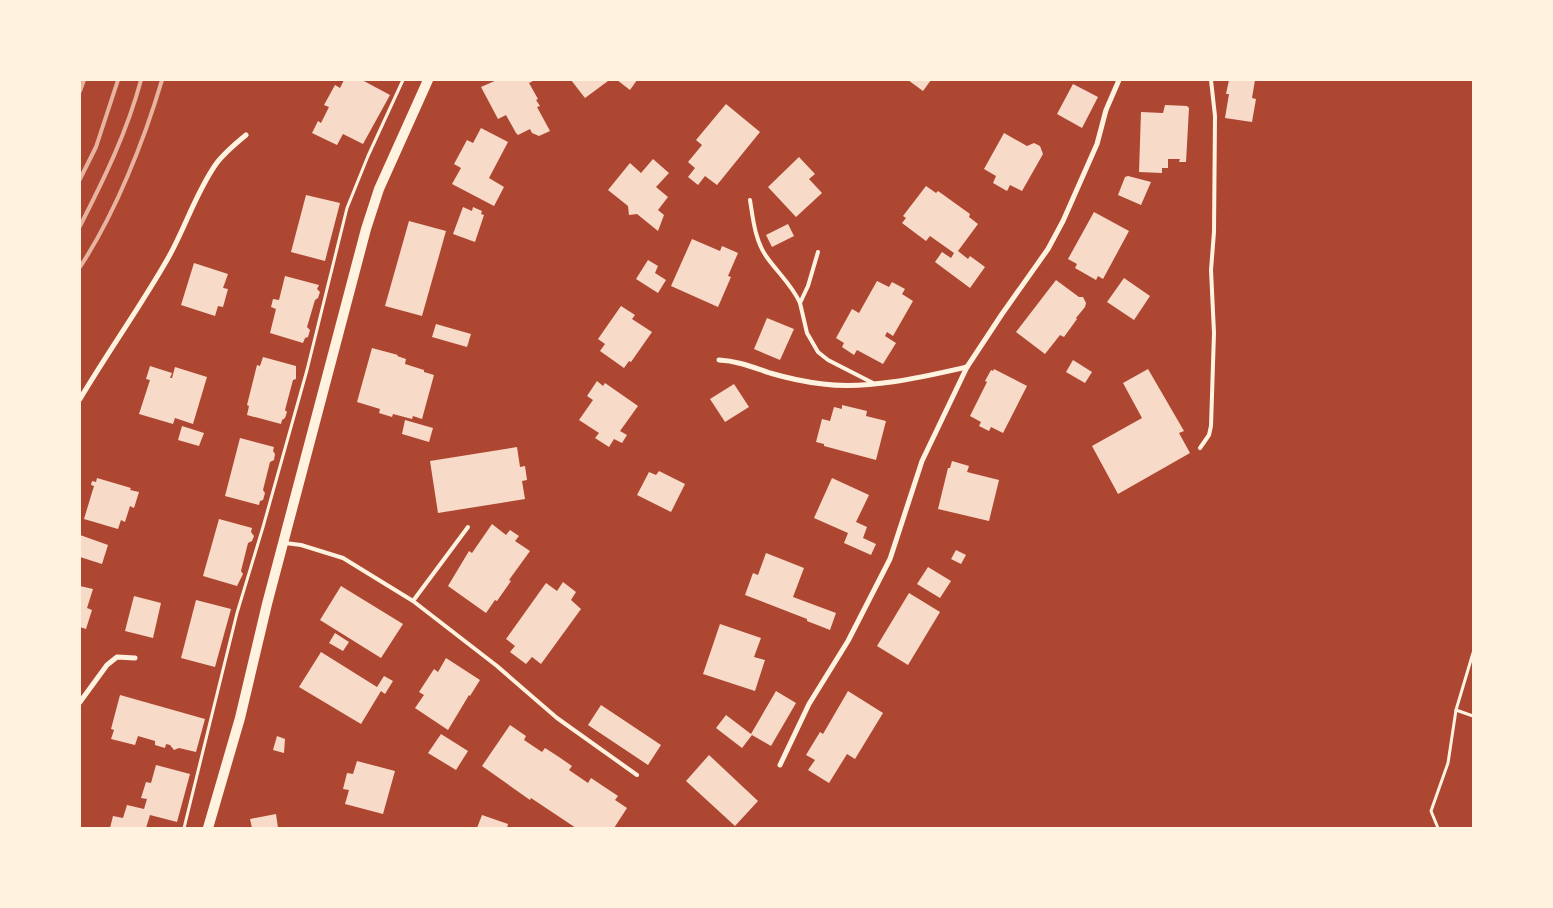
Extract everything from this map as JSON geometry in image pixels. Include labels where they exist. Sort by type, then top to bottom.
[{"type":"main road","points":[[208,828],[240,718],[267,604],[285,543],[320,398],[366,228],[379,189],[428,80]]},
{"type":"street","points":[[780,765],[809,704],[848,641],[890,559],[922,461],[967,368],[1048,249],[1063,221],[1097,144],[1106,110],[1119,80]]},
{"type":"street","points":[[80,399],[101,362],[168,259],[211,172],[226,152],[246,135]]},
{"type":"street","points":[[719,360],[735,361],[772,374],[822,384],[848,386],[910,379],[967,368]]},
{"type":"street","points":[[80,702],[107,665],[117,657],[135,658]]},
{"type":"lane","points":[[1200,448],[1209,435],[1211,426],[1214,333],[1211,270],[1214,232],[1215,116],[1211,80]]},
{"type":"lane","points":[[750,200],[756,235],[765,254],[800,302],[806,333],[818,352],[828,360],[873,383]]},
{"type":"lane","points":[[800,302],[808,286],[818,252]]},
{"type":"lane","points":[[413,601],[468,527]]},
{"type":"lane","points":[[285,543],[301,545],[343,558],[413,601],[497,666],[557,718],[637,775]]},
{"type":"path","points":[[184,828],[235,622],[307,370],[347,208],[368,156],[403,80]]},
{"type":"path","points":[[1438,828],[1431,811],[1448,763],[1456,710],[1473,653]]},
{"type":"path","points":[[1456,710],[1473,716]]},
{"type":"shaded area","points":[[80,80],[1473,80],[1473,828],[80,828]]},
{"type":"building","points":[[344,80],[362,80],[390,95],[363,144],[343,134],[337,145],[312,133],[318,121],[321,123],[329,107],[324,105],[335,85],[340,88]]},
{"type":"building","points":[[497,80],[535,80],[529,83],[538,99],[536,100],[540,106],[537,107],[550,131],[539,136],[532,133],[530,129],[518,135],[506,115],[498,119],[481,87]]},
{"type":"building","points":[[571,80],[607,80],[608,81],[585,98]]},
{"type":"building","points":[[617,80],[637,80],[630,90]]},
{"type":"building","points":[[908,80],[931,80],[923,91]]},
{"type":"building","points":[[1229,80],[1255,80],[1252,98],[1256,99],[1252,122],[1225,118],[1229,94],[1226,94]]},
{"type":"building","points":[[1073,84],[1098,97],[1082,128],[1057,114]]},
{"type":"building","points":[[726,104],[760,132],[717,185],[705,176],[698,185],[688,177],[695,168],[688,162],[702,145],[696,140]]},
{"type":"building","points":[[1165,105],[1187,106],[1189,108],[1186,162],[1179,162],[1180,159],[1168,159],[1168,168],[1162,168],[1162,173],[1139,172],[1141,112],[1163,113]]},
{"type":"building","points":[[481,128],[508,142],[489,178],[504,187],[494,206],[452,184],[461,168],[454,164],[467,140],[473,143]]},
{"type":"building","points":[[1004,133],[1027,146],[1034,143],[1040,146],[1043,154],[1022,191],[1010,185],[1007,191],[993,183],[996,176],[984,169]]},
{"type":"building","points":[[799,157],[815,174],[809,179],[822,193],[796,217],[768,187]]},
{"type":"building","points":[[653,159],[669,173],[656,187],[668,197],[658,210],[664,215],[658,231],[637,214],[629,215],[628,206],[608,190],[630,163],[641,173]]},
{"type":"building","points":[[1128,176],[1151,182],[1141,205],[1118,195],[1125,177]]},
{"type":"building","points":[[926,186],[936,193],[938,191],[970,214],[969,217],[978,224],[958,251],[968,259],[970,256],[985,267],[970,288],[935,262],[942,252],[951,258],[954,253],[930,236],[926,241],[902,223],[906,218],[903,216]]},
{"type":"building","points":[[306,195],[340,203],[325,261],[291,252]]},
{"type":"building","points":[[463,207],[472,211],[473,207],[482,211],[481,214],[484,215],[475,242],[453,234]]},
{"type":"building","points":[[1094,212],[1129,231],[1103,279],[1098,276],[1096,280],[1075,268],[1077,264],[1068,259]]},
{"type":"building","points":[[409,221],[446,231],[422,316],[385,306]]},
{"type":"building","points":[[788,224],[794,236],[772,247],[766,235]]},
{"type":"building","points":[[692,239],[720,251],[722,246],[738,253],[728,276],[731,277],[718,307],[671,286]]},
{"type":"building","points":[[648,260],[658,266],[655,273],[666,280],[658,293],[636,279]]},
{"type":"building","points":[[194,263],[228,274],[223,288],[228,289],[223,307],[218,306],[215,316],[181,305]]},
{"type":"building","points":[[285,276],[319,285],[317,289],[320,292],[315,300],[307,327],[310,330],[308,337],[305,338],[303,343],[270,333],[276,309],[271,307],[273,299],[279,300]]},
{"type":"building","points":[[1124,278],[1150,296],[1134,320],[1107,302]]},
{"type":"building","points":[[1056,280],[1079,297],[1083,297],[1086,303],[1064,337],[1060,335],[1045,354],[1016,332]]},
{"type":"building","points":[[877,281],[889,287],[892,282],[905,289],[902,294],[913,301],[893,336],[887,332],[885,336],[896,343],[883,364],[857,350],[854,355],[842,347],[844,343],[836,338],[852,309],[859,313]]},
{"type":"building","points":[[621,306],[635,315],[632,319],[652,332],[631,362],[629,361],[624,368],[600,351],[605,344],[598,339]]},
{"type":"building","points":[[767,318],[794,329],[780,360],[754,349]]},
{"type":"building","points":[[436,324],[471,334],[467,347],[432,337]]},
{"type":"building","points":[[372,348],[398,355],[406,359],[405,364],[434,375],[422,419],[413,416],[412,419],[393,414],[392,417],[379,413],[380,409],[357,402]]},
{"type":"building","points":[[263,357],[296,366],[296,379],[293,380],[285,410],[287,412],[281,424],[247,415],[249,406],[247,405],[257,365],[260,366]]},
{"type":"building","points":[[1073,360],[1092,372],[1085,383],[1066,372]]},
{"type":"building","points":[[150,366],[172,373],[170,378],[172,378],[175,367],[207,377],[193,424],[175,418],[173,424],[139,414],[150,380],[146,379]]},
{"type":"building","points":[[994,369],[1027,386],[1003,433],[991,427],[989,431],[979,426],[981,422],[970,416],[987,382],[985,381],[991,370],[993,371]]},
{"type":"building","points":[[1148,369],[1184,431],[1179,433],[1190,453],[1118,494],[1092,446],[1142,418],[1123,383]]},
{"type":"building","points":[[597,381],[603,386],[605,383],[638,406],[620,431],[627,435],[622,443],[614,439],[609,447],[595,438],[599,433],[579,420],[593,400],[587,396]]},
{"type":"building","points":[[734,384],[749,407],[725,422],[710,399]]},
{"type":"building","points":[[842,405],[867,411],[866,416],[886,421],[876,460],[824,446],[824,444],[816,442],[822,419],[830,421],[834,407],[842,409]]},
{"type":"building","points":[[405,420],[433,428],[429,442],[402,434]]},
{"type":"building","points":[[182,426],[204,433],[199,446],[178,440]]},
{"type":"building","points":[[240,438],[274,447],[274,460],[270,462],[263,490],[265,493],[259,505],[225,496]]},
{"type":"building","points":[[517,447],[520,467],[525,466],[527,480],[522,481],[525,499],[438,513],[430,461]]},
{"type":"building","points":[[952,461],[969,466],[967,472],[999,480],[989,521],[938,509],[948,468],[950,468]]},
{"type":"building","points":[[659,471],[685,484],[671,512],[637,495],[649,472],[656,475]]},
{"type":"building","points":[[97,478],[139,492],[134,508],[130,506],[125,522],[121,520],[118,529],[84,519],[94,486],[91,485],[92,481],[96,482]]},
{"type":"building","points":[[832,478],[869,495],[856,522],[867,527],[863,538],[876,544],[871,555],[844,543],[848,533],[814,518]]},
{"type":"building","points":[[219,519],[252,528],[251,532],[254,536],[252,541],[248,543],[241,571],[243,574],[237,586],[203,576]]},
{"type":"building","points":[[492,524],[506,535],[510,530],[519,536],[515,541],[530,551],[509,580],[511,581],[497,601],[495,600],[486,613],[448,586],[469,551],[472,553]]},
{"type":"building","points":[[80,535],[108,545],[102,564],[80,557]]},
{"type":"building","points":[[956,550],[966,555],[961,564],[951,559]]},
{"type":"building","points":[[766,553],[804,568],[793,597],[836,613],[830,630],[745,595],[753,573],[758,575]]},
{"type":"building","points":[[928,567],[951,581],[940,598],[917,584]]},
{"type":"building","points":[[563,582],[576,592],[571,600],[581,609],[541,664],[532,657],[526,664],[510,652],[515,646],[506,639],[546,583],[557,591]]},
{"type":"building","points":[[80,586],[93,589],[87,608],[92,610],[86,629],[80,627]]},
{"type":"building","points":[[341,586],[403,624],[381,658],[320,620]]},
{"type":"building","points":[[909,593],[940,612],[908,665],[877,646]]},
{"type":"building","points":[[134,596],[161,603],[153,638],[125,631]]},
{"type":"building","points":[[196,600],[231,609],[215,667],[181,658]]},
{"type":"building","points":[[720,624],[761,638],[754,657],[765,660],[755,691],[703,674]]},
{"type":"building","points":[[335,633],[349,642],[343,651],[329,643]]},
{"type":"building","points":[[321,652],[377,687],[384,676],[393,681],[385,694],[381,691],[361,724],[299,687]]},
{"type":"building","points":[[446,658],[480,680],[448,730],[415,708],[424,695],[419,692],[434,669],[438,672]]},
{"type":"building","points":[[776,691],[796,703],[771,746],[752,735],[742,748],[716,728],[726,715],[751,734]]},
{"type":"building","points":[[848,691],[883,713],[855,759],[847,754],[829,783],[808,770],[815,760],[806,755],[820,732],[823,734]]},
{"type":"building","points":[[120,695],[205,719],[196,752],[179,748],[174,750],[170,745],[166,744],[165,748],[155,745],[155,741],[138,736],[135,745],[111,739],[114,730],[111,729]]},
{"type":"building","points":[[601,705],[661,745],[648,765],[588,725]]},
{"type":"building","points":[[510,725],[526,736],[524,740],[542,752],[545,748],[572,766],[569,770],[588,783],[591,778],[618,796],[615,800],[627,808],[614,828],[576,828],[531,798],[530,800],[482,766]]},
{"type":"building","points":[[441,734],[468,751],[456,770],[428,753]]},
{"type":"building","points":[[277,736],[285,739],[284,753],[273,750]]},
{"type":"building","points":[[709,755],[758,801],[735,826],[686,781]]},
{"type":"building","points":[[357,761],[395,771],[383,814],[345,804],[349,790],[343,789],[347,773],[353,774]]},
{"type":"building","points":[[156,765],[190,774],[177,822],[150,815],[146,828],[110,828],[113,816],[123,818],[127,805],[144,809],[147,799],[141,798],[146,782],[151,783]]},
{"type":"building","points":[[276,814],[278,828],[252,828],[250,819]]},
{"type":"building","points":[[482,815],[508,824],[507,828],[477,828]]},
{"type":"railway","points":[[80,91],[84,80]]},
{"type":"railway","points":[[80,179],[96,147],[118,80]]},
{"type":"railway","points":[[80,226],[122,137],[141,80]]},
{"type":"railway","points":[[80,267],[117,201],[147,128],[162,80]]}]
